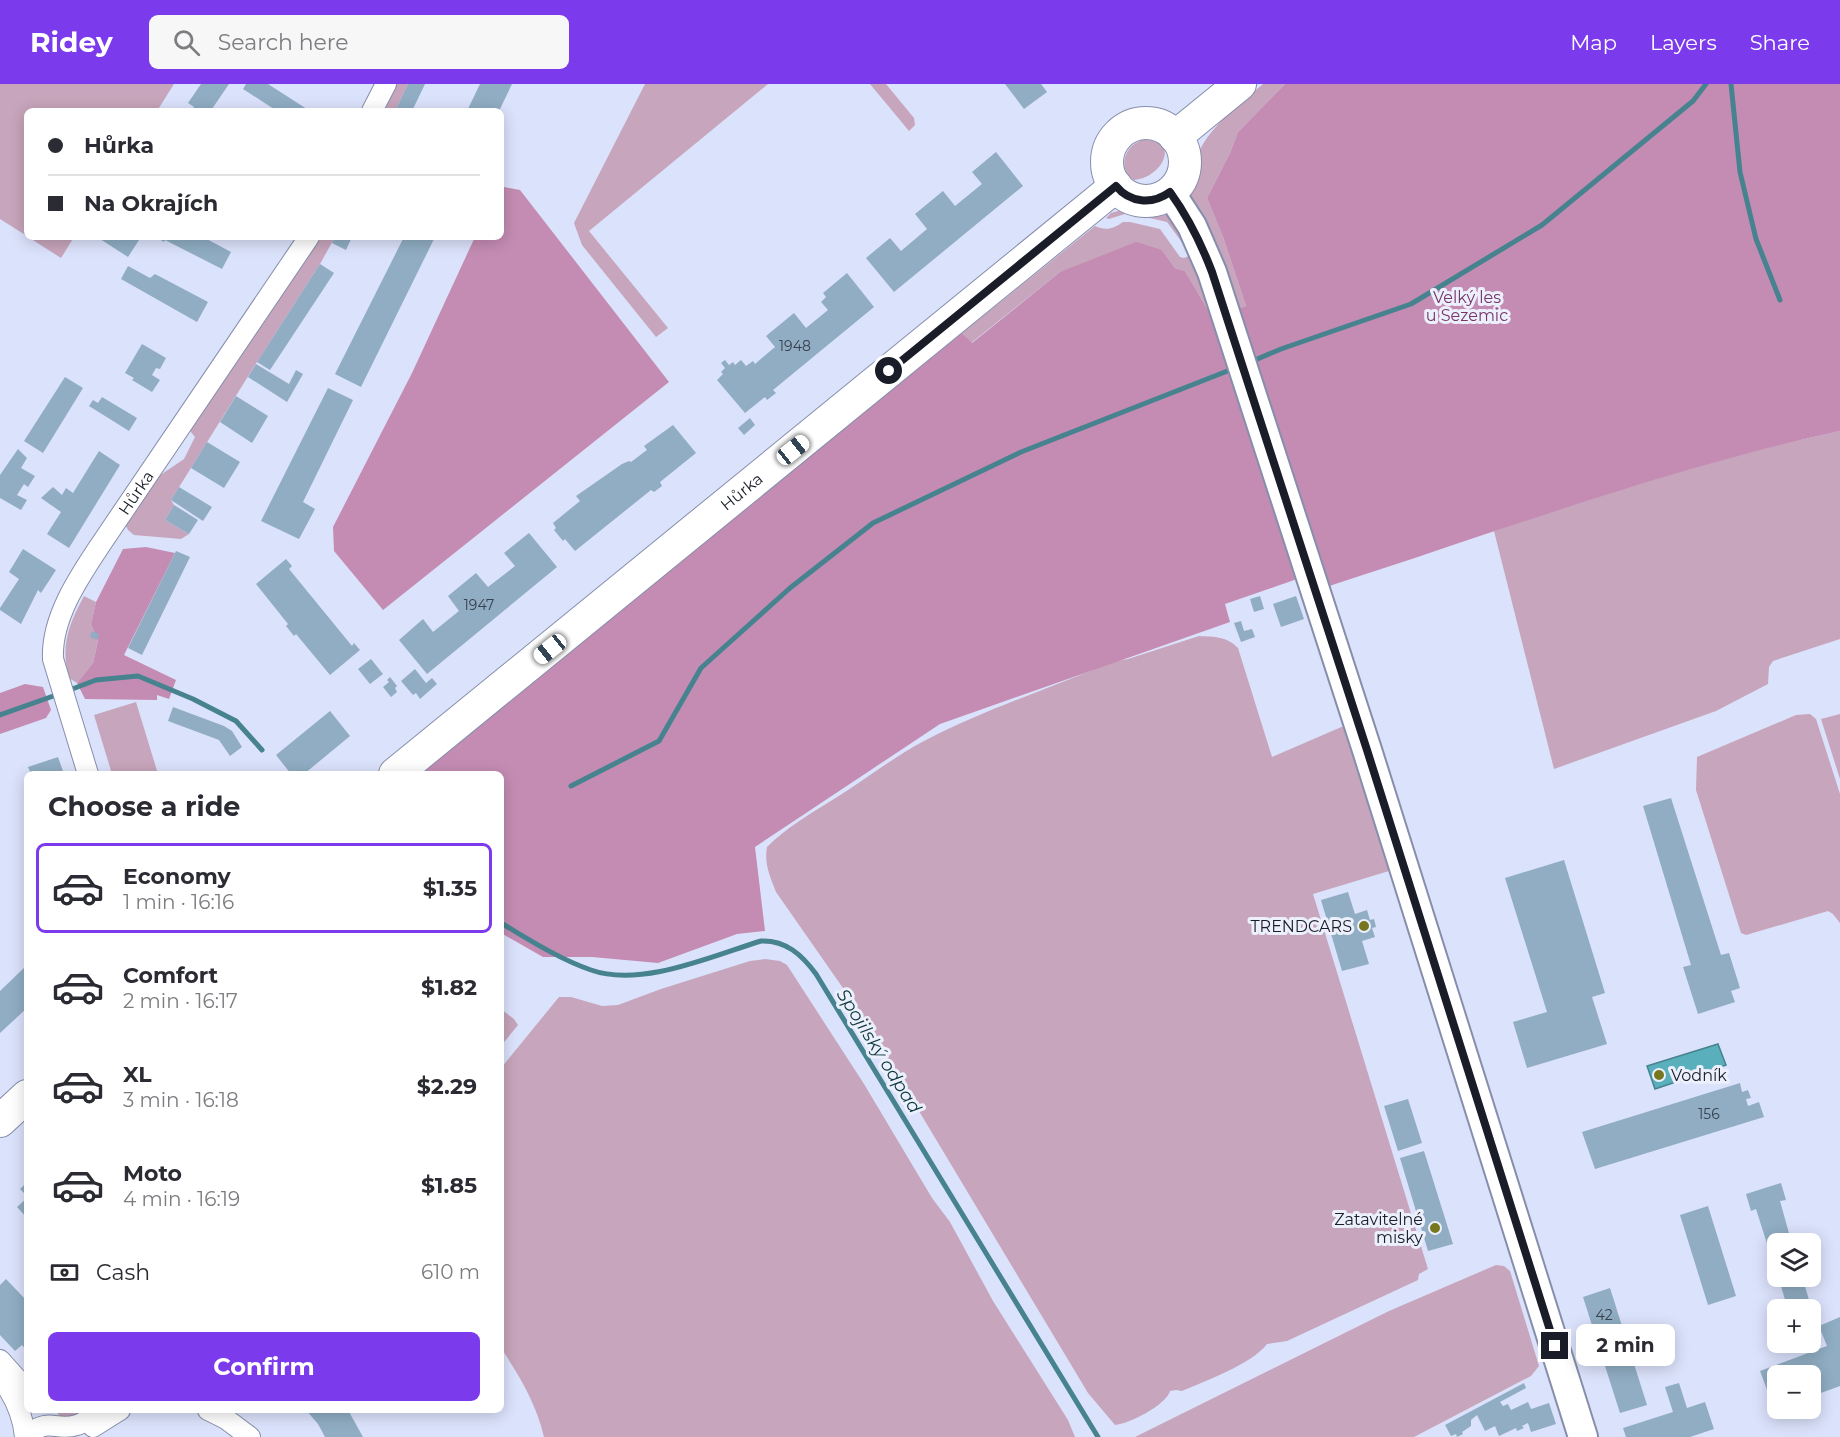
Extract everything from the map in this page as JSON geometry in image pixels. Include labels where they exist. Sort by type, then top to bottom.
[{"type":"main road","points":[[1175,137],[1240,84]]},
{"type":"main road","points":[[1150,124],[1163,128],[1175,137],[1183,151],[1185,164],[1180,181],[1170,192],[1156,200],[1142,201],[1129,197],[1116,186],[1109,174],[1108,156],[1112,144],[1122,132],[1137,125],[1150,124]]},
{"type":"main road","name":"Hůrka","points":[[399,771],[1116,186]]},
{"type":"main road","points":[[0,1121],[24,1099]]},
{"type":"street","points":[[374,108],[386,84]]},
{"type":"street","points":[[1170,192],[1192,226],[1212,272],[1364,739],[1583,1437]]},
{"type":"street","name":"Hůrka","points":[[87,771],[53,659],[53,640],[64,611],[80,577],[307,240]]},
{"type":"street","points":[[0,1360],[24,1387]]},
{"type":"street","points":[[0,1377],[19,1408],[25,1437]]},
{"type":"street","points":[[25,1437],[48,1424],[71,1427],[97,1413]]},
{"type":"street","points":[[79,1437],[115,1413]]},
{"type":"street","points":[[214,1413],[233,1423],[250,1437]]},
{"type":"street","points":[[25,1437],[31,1437]]},
{"type":"shaded area","points":[[0,84],[174,84],[159,108],[24,108],[24,234],[0,219]]},
{"type":"shaded area","points":[[394,84],[408,84],[396,108],[382,108]]},
{"type":"shaded area","points":[[645,84],[768,84],[589,231],[668,328],[656,337],[582,245],[574,223]]},
{"type":"shaded area","points":[[870,84],[886,84],[914,118],[915,125],[909,131]]},
{"type":"shaded area","points":[[1263,84],[1285,84],[1238,132],[1207,198],[1223,237],[1246,306],[1234,310],[1190,201],[1190,181],[1194,164],[1210,134],[1222,120]]},
{"type":"shaded area","points":[[1142,140],[1154,141],[1162,145],[1165,151],[1164,158],[1153,173],[1134,180],[1126,170],[1125,158],[1131,147]]},
{"type":"shaded area","points":[[1125,209],[1157,211],[1164,214],[1175,225],[1186,245],[1167,222],[1128,213],[1106,218],[1111,213]]},
{"type":"shaded area","points":[[1123,222],[1160,229],[1180,257],[1184,258],[1194,254],[1212,317],[1185,271],[1175,268],[1162,250],[1060,272],[971,343],[962,333],[1095,226],[1109,228]]},
{"type":"shaded area","points":[[33,240],[72,240],[61,258]]},
{"type":"shaded area","points":[[318,240],[333,240],[171,500],[174,505],[165,520],[189,534],[181,539],[134,535],[125,524],[150,482],[184,459],[195,437],[186,426]]},
{"type":"shaded area","points":[[1840,431],[1840,639],[1773,661],[1769,667],[1768,684],[1716,711],[1554,769],[1494,531],[1666,476]]},
{"type":"shaded area","points":[[84,596],[96,602],[91,624],[98,641],[93,663],[77,683],[69,678],[65,656],[70,626]]},
{"type":"shaded area","points":[[1199,636],[1225,639],[1238,648],[1272,757],[1346,725],[1389,871],[1313,894],[1428,1269],[1419,1274],[1418,1280],[1287,1341],[1267,1344],[1251,1358],[1228,1371],[1182,1391],[1170,1391],[1155,1408],[1115,1425],[1088,1393],[859,1011],[776,892],[768,870],[766,853],[767,847],[791,827],[926,740],[995,709],[1112,662]]},
{"type":"shaded area","points":[[136,702],[157,771],[111,771],[94,715]]},
{"type":"shaded area","points":[[1810,714],[1816,719],[1840,794],[1840,923],[1828,911],[1746,935],[1741,933],[1696,790],[1697,757],[1796,715]]},
{"type":"shaded area","points":[[1840,714],[1840,779],[1821,719]]},
{"type":"shaded area","points":[[765,959],[780,961],[787,965],[864,1084],[932,1198],[950,1222],[993,1301],[1068,1420],[1075,1437],[544,1437],[527,1391],[504,1353],[504,1064],[559,997],[571,997],[602,1006],[618,1005],[750,961]]},
{"type":"shaded area","points":[[504,1011],[518,1025],[504,1042]]},
{"type":"shaded area","points":[[1718,1044],[1726,1065],[1655,1089],[1647,1066]]},
{"type":"shaded area","points":[[1496,1265],[1504,1266],[1510,1271],[1539,1366],[1531,1376],[1414,1437],[1135,1437],[1389,1311]]},
{"type":"shaded area","points":[[57,1413],[82,1413],[64,1420]]},
{"type":"green space","name":"Velký les u Sezemic","points":[[1285,84],[1840,84],[1840,431],[1741,455],[1644,483],[1303,595],[1297,579],[1225,604],[1230,622],[940,724],[755,847],[765,931],[737,934],[658,963],[592,957],[543,957],[504,935],[504,771],[423,771],[962,333],[972,343],[1060,272],[1136,242],[1162,250],[1175,268],[1185,271],[1212,317],[1246,306],[1223,237],[1207,198],[1238,132]]},
{"type":"green space","points":[[504,187],[520,190],[669,382],[383,610],[334,551],[333,527],[412,373],[474,240],[504,240]]},
{"type":"green space","points":[[146,547],[175,553],[124,655],[176,680],[169,699],[157,695],[157,700],[85,699],[77,683],[93,663],[98,641],[91,624],[96,602],[123,549]]},
{"type":"green space","points":[[25,684],[43,687],[51,710],[46,718],[0,734],[0,693]]},
{"type":"building","points":[[201,84],[229,84],[213,108],[193,108],[188,103]]},
{"type":"building","points":[[246,84],[268,84],[305,108],[272,108],[243,89]]},
{"type":"building","points":[[408,84],[425,84],[413,108],[396,108]]},
{"type":"building","points":[[480,84],[512,84],[500,108],[468,108]]},
{"type":"building","points":[[1005,84],[1041,84],[1047,92],[1024,109]]},
{"type":"building","points":[[996,152],[1023,186],[894,292],[866,258],[890,238],[901,251],[927,229],[915,214],[943,191],[955,206],[982,184],[972,172]]},
{"type":"building","points":[[102,240],[139,240],[128,257]]},
{"type":"building","points":[[165,240],[209,240],[231,252],[222,269]]},
{"type":"building","points":[[334,240],[351,240],[346,250],[332,243]]},
{"type":"building","points":[[402,240],[434,240],[361,387],[335,374]]},
{"type":"building","points":[[320,264],[334,273],[270,370],[257,362]]},
{"type":"building","points":[[128,266],[150,278],[155,274],[208,302],[197,322],[121,279]]},
{"type":"building","points":[[847,273],[874,307],[773,390],[776,393],[767,400],[765,397],[745,413],[717,380],[725,368],[721,363],[725,360],[729,365],[733,362],[735,365],[741,360],[746,366],[753,361],[755,364],[775,347],[766,336],[794,313],[806,328],[828,310],[821,302],[826,297],[823,293]]},
{"type":"building","points":[[142,344],[166,358],[160,369],[156,368],[152,375],[160,380],[152,392],[125,373]]},
{"type":"building","points":[[256,364],[289,384],[296,370],[303,374],[287,402],[248,377]]},
{"type":"building","points":[[65,377],[83,388],[43,453],[24,441]]},
{"type":"building","points":[[328,388],[353,400],[303,502],[315,509],[299,539],[261,521]]},
{"type":"building","points":[[236,396],[268,416],[252,443],[220,422]]},
{"type":"building","points":[[102,397],[137,418],[129,431],[89,406],[93,400],[98,403]]},
{"type":"building","points":[[750,418],[755,425],[744,435],[738,428]]},
{"type":"building","points":[[673,425],[696,453],[660,482],[662,486],[654,492],[651,490],[575,551],[565,539],[563,541],[554,530],[556,528],[553,523],[580,501],[576,496],[622,464],[631,462],[647,450],[644,446]]},
{"type":"building","points":[[207,442],[240,462],[224,488],[191,468]]},
{"type":"building","points":[[18,449],[27,458],[21,468],[35,476],[28,487],[24,484],[17,495],[27,500],[21,510],[0,498],[0,475]]},
{"type":"building","points":[[99,451],[120,465],[69,548],[47,534],[61,512],[41,498],[53,487],[62,495],[66,488],[73,493]]},
{"type":"building","points":[[179,487],[212,507],[203,521],[171,500]]},
{"type":"building","points":[[174,505],[198,520],[189,534],[165,520]]},
{"type":"building","points":[[529,533],[557,567],[427,674],[399,640],[423,619],[433,632],[459,611],[448,596],[476,573],[488,587],[515,566],[504,553]]},
{"type":"building","points":[[23,549],[56,570],[41,593],[38,590],[21,624],[0,608],[19,579],[9,572]]},
{"type":"building","points":[[176,551],[190,557],[142,655],[128,648]]},
{"type":"building","points":[[286,559],[292,566],[289,569],[352,646],[354,643],[360,650],[330,675],[296,634],[294,636],[286,626],[288,624],[256,584]]},
{"type":"building","points":[[1260,596],[1264,609],[1254,612],[1250,599]]},
{"type":"building","points":[[1296,596],[1304,619],[1281,627],[1273,604]]},
{"type":"building","points":[[1241,621],[1244,631],[1252,629],[1255,637],[1241,642],[1234,623]]},
{"type":"building","points":[[92,631],[99,634],[97,640],[90,637]]},
{"type":"building","points":[[371,659],[383,674],[370,684],[358,669]]},
{"type":"building","points":[[415,669],[426,683],[432,678],[437,684],[420,699],[416,693],[413,695],[401,681]]},
{"type":"building","points":[[390,677],[397,686],[395,688],[397,692],[391,697],[383,687],[389,682],[387,680]]},
{"type":"building","points":[[173,707],[224,726],[232,731],[242,747],[230,756],[219,740],[168,721]]},
{"type":"building","points":[[330,711],[350,736],[308,771],[289,771],[276,755]]},
{"type":"building","points":[[58,757],[63,771],[30,771],[28,767]]},
{"type":"building","points":[[1671,798],[1721,955],[1729,953],[1740,988],[1731,991],[1735,1002],[1698,1014],[1683,967],[1691,965],[1643,806]]},
{"type":"building","points":[[1564,860],[1605,993],[1592,997],[1607,1044],[1527,1068],[1513,1022],[1547,1012],[1505,878]]},
{"type":"building","points":[[1348,892],[1355,914],[1367,910],[1370,920],[1374,919],[1376,927],[1372,928],[1375,937],[1362,941],[1369,964],[1342,971],[1321,900]]},
{"type":"building","points":[[24,968],[24,1011],[0,1033],[0,991]]},
{"type":"building","points":[[1740,1083],[1742,1092],[1748,1090],[1751,1098],[1746,1099],[1748,1106],[1759,1102],[1764,1117],[1595,1169],[1582,1132]]},
{"type":"building","points":[[1408,1099],[1422,1143],[1398,1151],[1384,1106]]},
{"type":"building","points":[[1424,1151],[1453,1244],[1428,1251],[1400,1158]]},
{"type":"building","points":[[1781,1183],[1786,1200],[1780,1201],[1789,1233],[1767,1233],[1767,1244],[1756,1209],[1751,1211],[1746,1194]]},
{"type":"building","points":[[24,1201],[24,1215],[17,1207]]},
{"type":"building","points":[[1708,1206],[1736,1296],[1708,1305],[1680,1215]]},
{"type":"building","points":[[6,1279],[24,1298],[24,1347],[22,1345],[15,1351],[0,1335],[0,1285]]},
{"type":"building","points":[[1781,1287],[1805,1287],[1809,1299],[1785,1299]]},
{"type":"building","points":[[1610,1288],[1647,1405],[1620,1413],[1583,1297]]},
{"type":"building","points":[[1840,1317],[1840,1386],[1821,1393],[1821,1365],[1776,1365],[1808,1353],[1821,1353],[1821,1348],[1827,1346],[1821,1325]]},
{"type":"building","points":[[1767,1368],[1767,1390],[1760,1371]]},
{"type":"building","points":[[1524,1383],[1526,1388],[1500,1402],[1503,1406],[1508,1404],[1511,1410],[1528,1402],[1531,1409],[1549,1403],[1556,1424],[1531,1432],[1528,1423],[1522,1426],[1524,1428],[1517,1431],[1516,1428],[1499,1436],[1495,1426],[1485,1431],[1477,1415],[1471,1420],[1471,1426],[1462,1432],[1463,1434],[1457,1437],[1456,1434],[1451,1436],[1445,1425]]},
{"type":"building","points":[[1679,1383],[1687,1408],[1705,1402],[1714,1429],[1690,1437],[1626,1437],[1623,1428],[1673,1412],[1665,1387]]},
{"type":"building","points":[[309,1413],[350,1413],[363,1437],[325,1437]]},
{"type":"waterway","points":[[1255,360],[1411,304],[1542,225],[1693,101],[1706,84]]},
{"type":"waterway","points":[[1731,84],[1740,172],[1756,239],[1780,300]]},
{"type":"waterway","points":[[571,786],[659,741],[701,668],[790,588],[873,523],[1021,452],[1230,370]]},
{"type":"waterway","name":"Spojilský odpad","points":[[67,691],[96,680],[138,676],[193,699],[236,721],[262,750]]},
{"type":"waterway","name":"Spojilský odpad","points":[[0,715],[59,694]]},
{"type":"waterway","name":"Spojilský odpad","points":[[504,925],[568,960],[591,970],[611,975],[654,973],[699,962],[761,941],[778,943],[799,955],[816,974],[1098,1437]]},
{"type":"place","name":"TRENDCARS","points":[[1364,926]]},
{"type":"place","name":"Vodník","points":[[1659,1075]]},
{"type":"place","name":"Zatavitelné misky","points":[[1435,1228]]},
{"type":"route","points":[[889,371],[1116,186],[1129,197],[1142,201],[1156,200],[1170,192],[1180,205],[1202,245],[1212,272],[1304,552],[1555,1346]]}]
